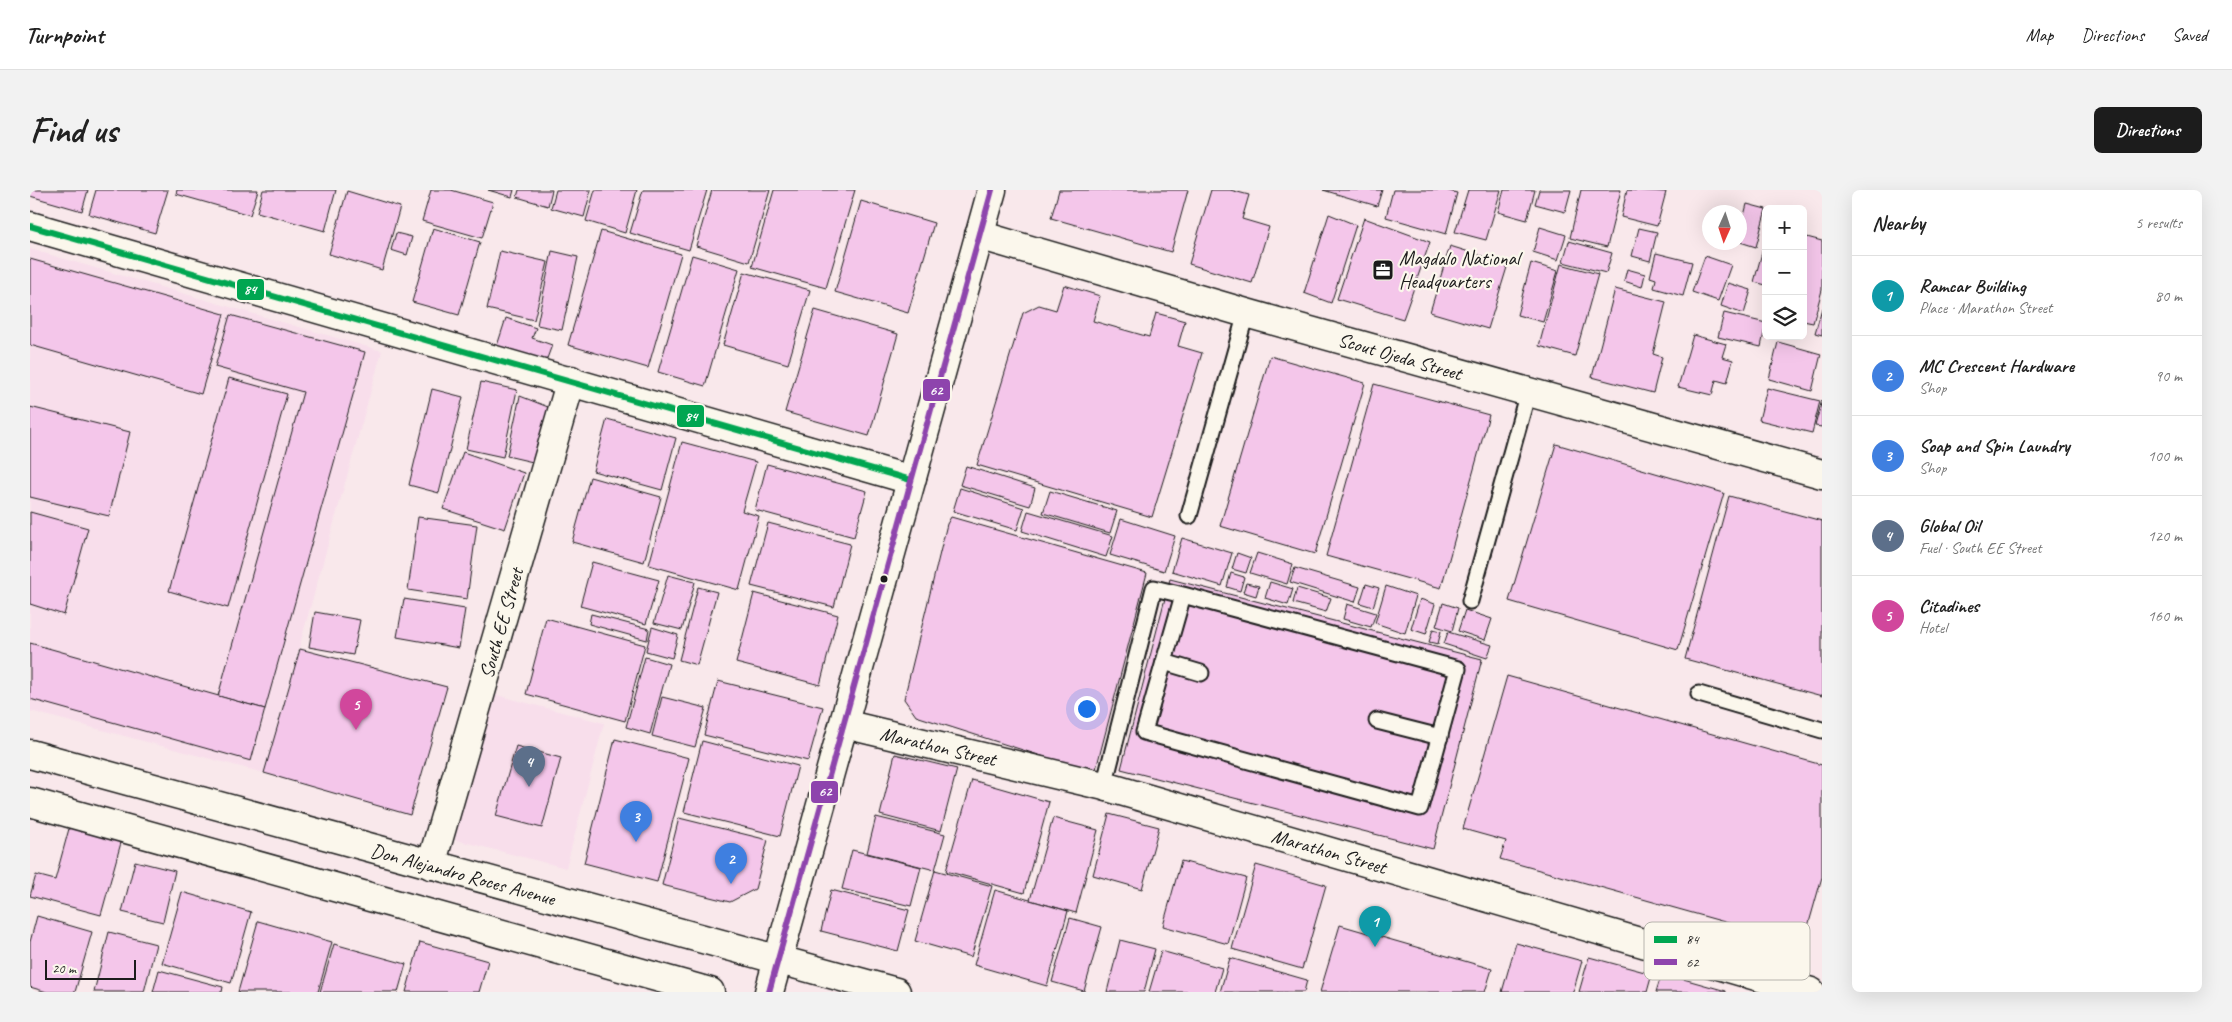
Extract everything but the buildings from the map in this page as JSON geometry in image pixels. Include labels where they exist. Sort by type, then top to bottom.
[{"type":"street","points":[[769,992],[992,190]]},
{"type":"street","points":[[30,226],[571,380],[911,480]]},
{"type":"street","name":"Scout Ojeda Street","points":[[979,234],[1246,313],[1822,474]]},
{"type":"street","name":"South EE Street","points":[[431,865],[571,380]]},
{"type":"street","name":"Marathon Street","points":[[844,724],[1104,786],[1644,943]]},
{"type":"street","name":"Don Alejandro Roces Avenue","points":[[30,754],[896,992]]},
{"type":"street","points":[[30,802],[710,992]]},
{"type":"street","name":"Marathon Street","points":[[1770,980],[1811,992]]},
{"type":"lane","points":[[1189,516],[1246,313]]},
{"type":"lane","points":[[1470,601],[1528,392]]},
{"type":"lane","points":[[1104,786],[1154,588],[1183,595],[1458,669],[1420,808],[1144,732],[1183,595]]},
{"type":"lane","points":[[1164,662],[1201,673]]},
{"type":"lane","points":[[1699,694],[1822,730]]},
{"type":"lane","points":[[1377,720],[1440,737]]},
{"type":"shaded area","points":[[30,249],[382,351],[264,773],[30,711]]},
{"type":"shaded area","points":[[485,692],[604,723],[566,868],[448,838]]},
{"type":"transit line","name":"62","points":[[769,992],[992,190]]},
{"type":"transit line","name":"84","points":[[30,226],[911,480]]},
{"type":"place","name":"Magdalo National Headquarters","points":[[1383,270]]},
{"type":"place","name":"Citadines","points":[[356,730]]},
{"type":"place","name":"Global Oil","points":[[529,787]]},
{"type":"place","name":"Soap and Spin Laundry","points":[[636,842]]},
{"type":"place","name":"MC Crescent Hardware","points":[[731,884]]},
{"type":"place","name":"Ramcar Building","points":[[1375,947]]}]
